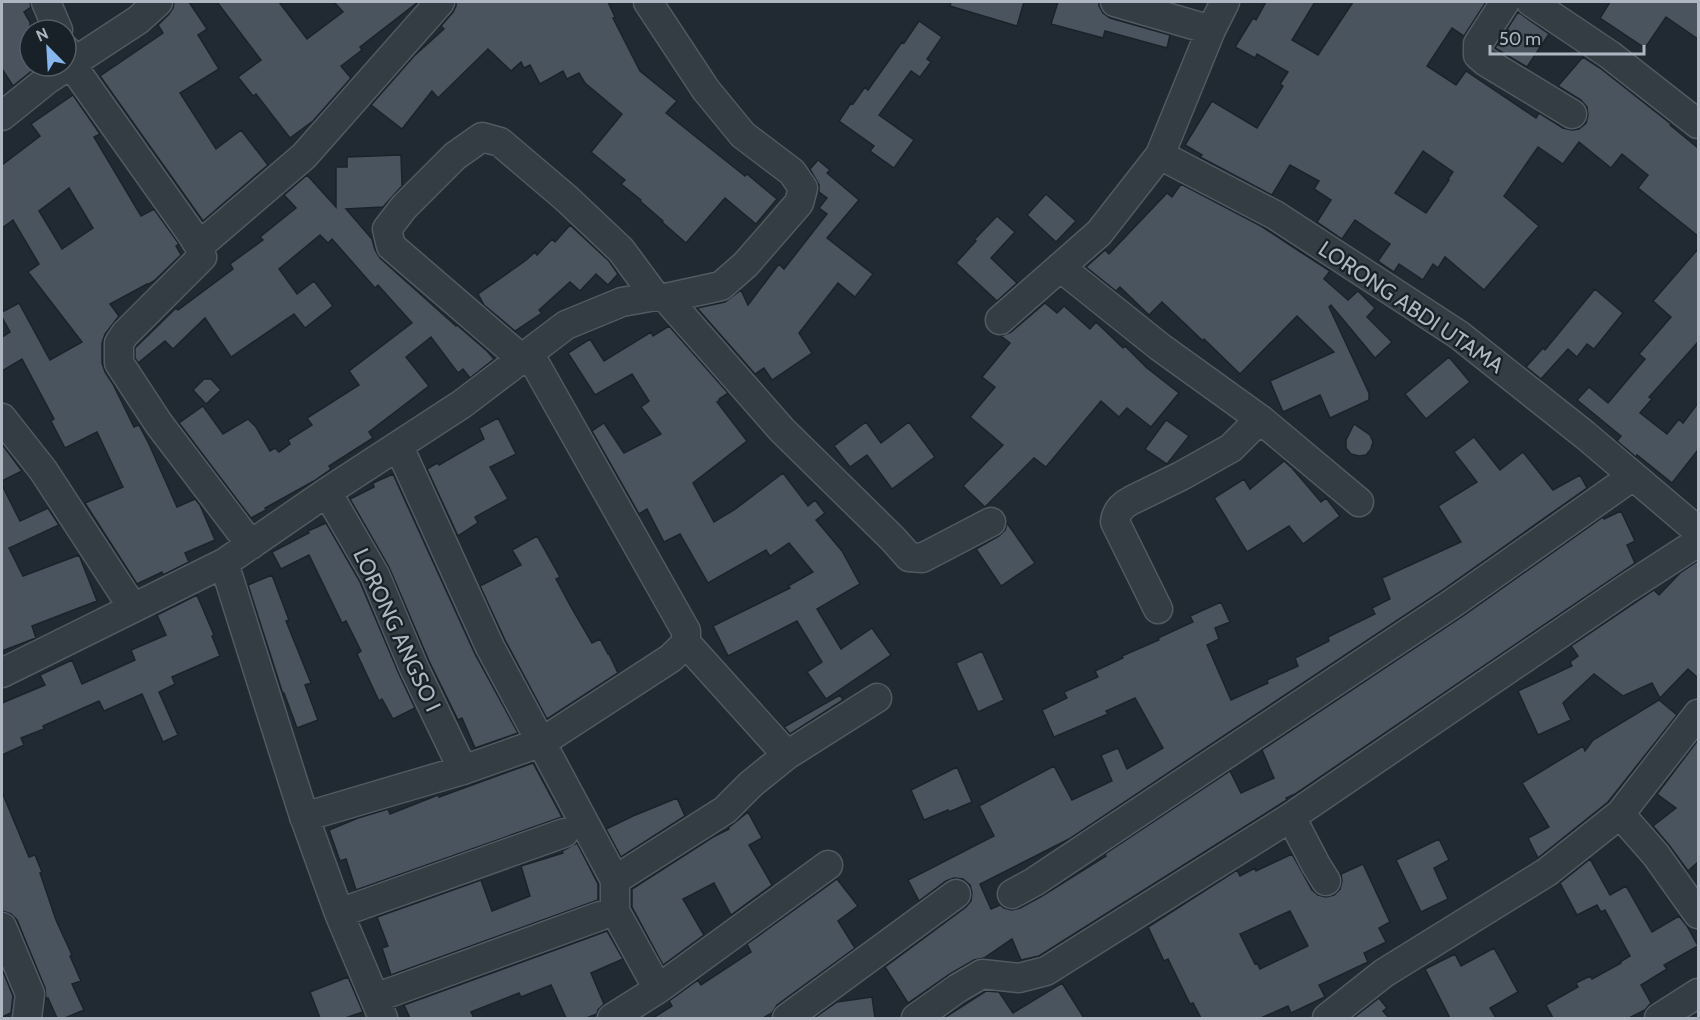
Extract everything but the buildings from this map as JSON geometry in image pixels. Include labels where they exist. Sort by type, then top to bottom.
[{"type":"street","points":[[46,2],[53,18]]},
{"type":"street","points":[[78,52],[138,21],[158,2]]},
{"type":"street","points":[[199,246],[304,156],[440,2]]},
{"type":"street","points":[[2,673],[224,562],[462,404],[566,325],[622,302],[720,286],[746,264],[799,202],[803,188],[792,172],[743,135],[713,99],[648,2]]},
{"type":"street","points":[[1115,2],[1211,30]]},
{"type":"street","points":[[1000,320],[1099,233],[1160,155],[1211,30],[1225,2]]},
{"type":"street","points":[[1504,2],[1478,44],[1478,55],[1572,114]]},
{"type":"street","points":[[1531,2],[1617,60],[1698,124]]},
{"type":"street","points":[[78,70],[199,246],[202,257],[119,343],[119,363],[159,424],[251,545]]},
{"type":"street","points":[[2,116],[49,78]]},
{"type":"street","points":[[787,755],[686,643],[686,631],[526,356],[391,246],[387,229],[404,207],[455,156],[482,137],[500,142],[566,198],[621,250],[660,297],[782,430],[909,557],[922,558],[991,522]]},
{"type":"street","name":"LORONG ABDI UTAMA","points":[[1160,155],[1275,215],[1459,335],[1585,435],[1698,531]]},
{"type":"street","points":[[1060,267],[1160,347],[1260,419],[1359,502]]},
{"type":"street","points":[[2,418],[43,470],[133,608]]},
{"type":"street","points":[[1158,609],[1115,522],[1119,510],[1124,504],[1231,448],[1260,419]]},
{"type":"street","points":[[399,447],[490,647],[615,880],[615,911],[658,989]]},
{"type":"street","points":[[1012,894],[1034,882],[1453,603],[1633,476]]},
{"type":"street","name":"LORONG ANGSO I","points":[[327,492],[375,575],[414,668],[463,770]]},
{"type":"street","points":[[916,1018],[982,974],[1019,978],[1046,971],[1291,817],[1698,542]]},
{"type":"street","points":[[224,562],[304,817],[339,913],[379,1008],[600,916]]},
{"type":"street","points":[[304,817],[463,770],[542,742],[671,658],[686,643]]},
{"type":"street","points":[[615,880],[725,810],[751,784],[787,755],[877,698]]},
{"type":"street","points":[[1327,1018],[1384,973],[1547,872],[1620,814],[1698,714]]},
{"type":"street","points":[[1620,814],[1656,855],[1698,914]]},
{"type":"street","points":[[1291,817],[1326,881]]},
{"type":"street","points":[[339,913],[564,833]]},
{"type":"street","points":[[612,1018],[658,989],[828,865]]},
{"type":"street","points":[[787,1018],[956,894]]},
{"type":"street","points":[[2,927],[30,994],[27,1018]]},
{"type":"street","points":[[1659,1018],[1698,993]]}]
